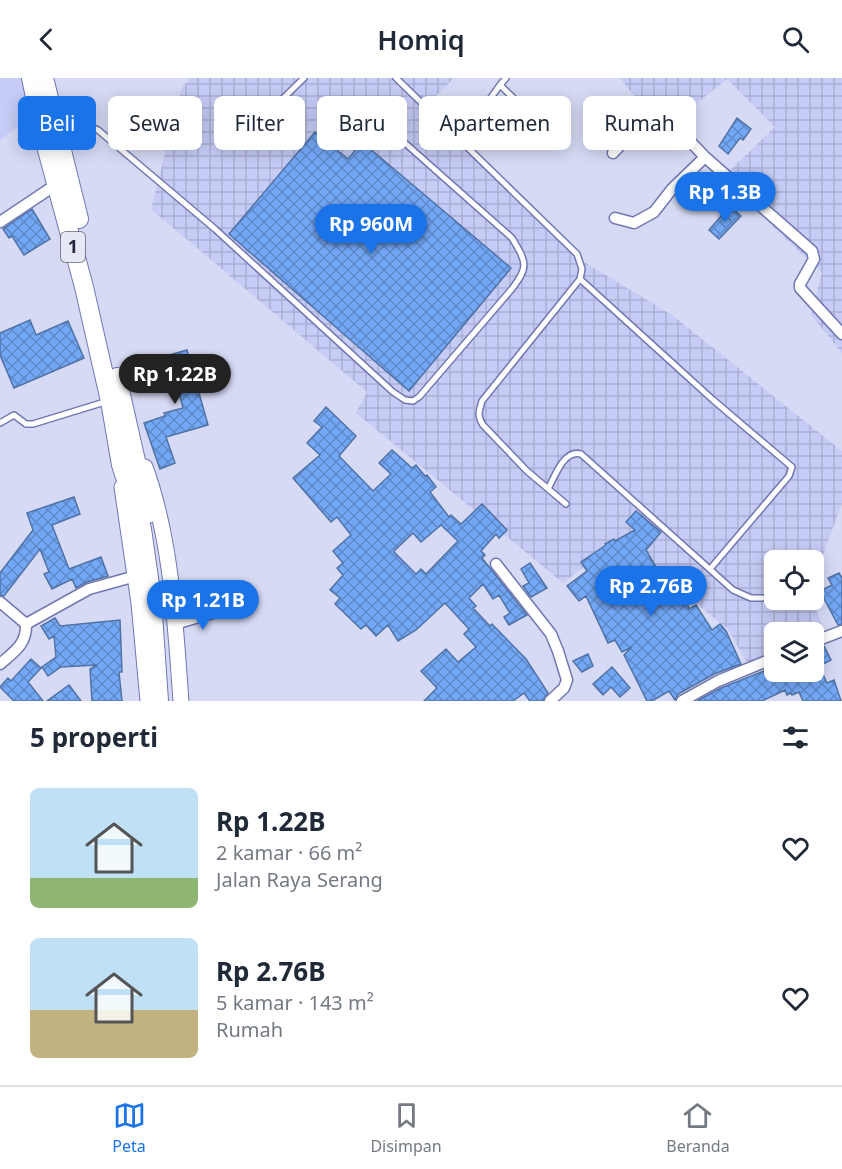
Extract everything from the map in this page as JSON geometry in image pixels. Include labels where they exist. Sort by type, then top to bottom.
[{"type":"highway","name":"1","points":[[31,78],[37,96]]},
{"type":"highway","name":"1","points":[[44,78],[46,96]]},
{"type":"highway","name":"1","points":[[52,150],[57,184],[146,528],[164,631],[170,701]]},
{"type":"highway","name":"1","points":[[54,150],[116,412]]},
{"type":"highway","name":"1","points":[[146,528],[159,701]]},
{"type":"main road","points":[[116,412],[136,576],[148,701]]},
{"type":"main road","points":[[116,412],[149,480],[162,533],[175,624],[181,701]]},
{"type":"street","points":[[613,153],[629,136],[663,113],[705,157],[812,251],[814,259],[800,288],[842,334]]},
{"type":"street","points":[[615,218],[634,223],[654,212],[672,189],[705,157]]},
{"type":"street","points":[[0,222],[57,184]]},
{"type":"street","points":[[496,564],[540,619],[558,651],[567,680],[564,688],[550,701]]},
{"type":"street","points":[[26,624],[89,589],[136,576]]},
{"type":"street","points":[[0,602],[26,624],[26,636],[22,644],[0,664]]},
{"type":"street","points":[[175,624],[223,610]]},
{"type":"street","points":[[824,638],[842,631]]},
{"type":"street","points":[[683,701],[718,681],[764,662]]},
{"type":"lane","points":[[286,96],[304,78]]},
{"type":"lane","points":[[396,78],[419,101]]},
{"type":"lane","points":[[492,96],[506,78]]},
{"type":"lane","points":[[500,85],[511,96]]},
{"type":"lane","points":[[96,129],[215,229],[393,392],[405,400],[413,401],[419,397],[511,290],[522,276],[525,266],[522,254],[512,238],[407,145]]},
{"type":"lane","points":[[469,150],[577,254],[582,269],[580,279],[482,401],[478,418],[527,471],[566,504]]},
{"type":"lane","points":[[580,279],[703,391],[792,467],[789,476],[710,569]]},
{"type":"lane","points":[[0,423],[14,415],[26,424],[33,424],[116,412]]},
{"type":"lane","points":[[548,489],[567,456],[577,452],[581,454],[734,590],[751,598],[762,598]]},
{"type":"shaded area","points":[[0,78],[48,78],[51,96],[18,96],[18,126],[0,140]]},
{"type":"shaded area","points":[[191,78],[454,78],[436,96],[419,96],[419,150],[468,150],[584,262],[672,315],[842,451],[842,503],[824,553],[824,550],[764,550],[764,610],[817,610],[821,622],[764,622],[764,658],[748,665],[728,629],[618,541],[563,583],[356,413],[367,392],[151,209],[166,150],[202,150],[202,96],[180,96],[182,87]]},
{"type":"shaded area","points":[[620,78],[842,78],[842,353],[811,315],[822,273],[722,178],[775,127],[727,79],[696,104],[696,96],[634,96]]},
{"type":"building","points":[[737,118],[751,129],[743,140],[740,138],[728,154],[719,146]]},
{"type":"building","points":[[315,132],[317,134],[317,150],[337,150],[348,159],[355,150],[371,150],[511,268],[409,391],[229,234],[300,150],[305,150],[305,144]]},
{"type":"building","points":[[730,206],[741,216],[719,239],[709,230]]},
{"type":"building","points":[[32,209],[50,239],[24,255],[12,236],[9,238],[3,229]]},
{"type":"building","points":[[30,320],[36,335],[68,321],[84,358],[14,388],[0,355],[0,333]]},
{"type":"building","points":[[187,350],[208,425],[166,437],[175,463],[160,469],[144,423],[165,416],[164,413],[183,408],[175,377],[154,382],[148,361]]},
{"type":"building","points":[[326,407],[356,436],[339,456],[373,491],[391,474],[379,463],[392,450],[412,468],[416,465],[425,476],[427,475],[436,487],[430,492],[449,517],[451,515],[461,524],[482,504],[507,530],[499,538],[496,534],[481,551],[485,555],[482,558],[527,615],[509,625],[504,617],[510,613],[499,595],[493,599],[483,584],[469,598],[476,606],[473,608],[526,659],[548,693],[543,701],[530,701],[524,693],[513,701],[424,701],[437,688],[421,671],[446,649],[458,662],[476,647],[464,634],[469,629],[445,603],[416,630],[398,641],[388,625],[376,636],[366,625],[361,629],[335,604],[340,598],[330,590],[343,575],[337,568],[343,563],[333,551],[351,535],[337,517],[331,522],[293,478],[320,455],[307,443],[322,427],[314,421]],"holes":[[[441,525],[458,541],[426,574],[421,569],[416,574],[394,552],[413,533],[421,542]]]},
{"type":"building","points":[[74,497],[80,514],[52,525],[69,569],[101,557],[108,576],[76,588],[72,579],[52,589],[44,574],[49,572],[40,549],[4,596],[0,595],[0,573],[33,530],[27,513]]},
{"type":"building","points":[[636,511],[661,532],[646,550],[659,572],[669,601],[685,596],[689,609],[696,605],[712,630],[720,624],[726,631],[741,664],[714,674],[678,694],[675,700],[669,691],[652,701],[647,701],[624,655],[632,647],[622,652],[615,640],[608,643],[586,596],[579,601],[567,586],[587,571],[581,562],[605,544],[635,530],[626,522]]},
{"type":"building","points":[[530,563],[547,588],[531,597],[523,586],[529,583],[521,569]]},
{"type":"building","points":[[839,573],[842,578],[842,624],[838,625],[824,599],[824,589],[832,585],[828,578]]},
{"type":"building","points":[[55,618],[60,626],[120,620],[122,672],[119,672],[122,701],[92,701],[90,669],[97,665],[61,667],[48,676],[42,667],[56,657],[54,636],[49,639],[41,626]]},
{"type":"building","points":[[824,646],[831,660],[824,664]]},
{"type":"building","points":[[588,654],[593,666],[582,672],[573,661]]},
{"type":"building","points":[[31,659],[41,668],[28,682],[43,701],[14,701],[0,687],[8,678],[11,681]]},
{"type":"building","points":[[612,667],[630,688],[620,697],[611,687],[603,695],[593,684]]},
{"type":"building","points":[[764,671],[764,682],[824,682],[824,677],[827,683],[834,680],[841,701],[803,701],[799,692],[787,695],[785,690],[762,701],[697,701],[721,688]]},
{"type":"building","points":[[69,685],[81,701],[47,701]]}]
